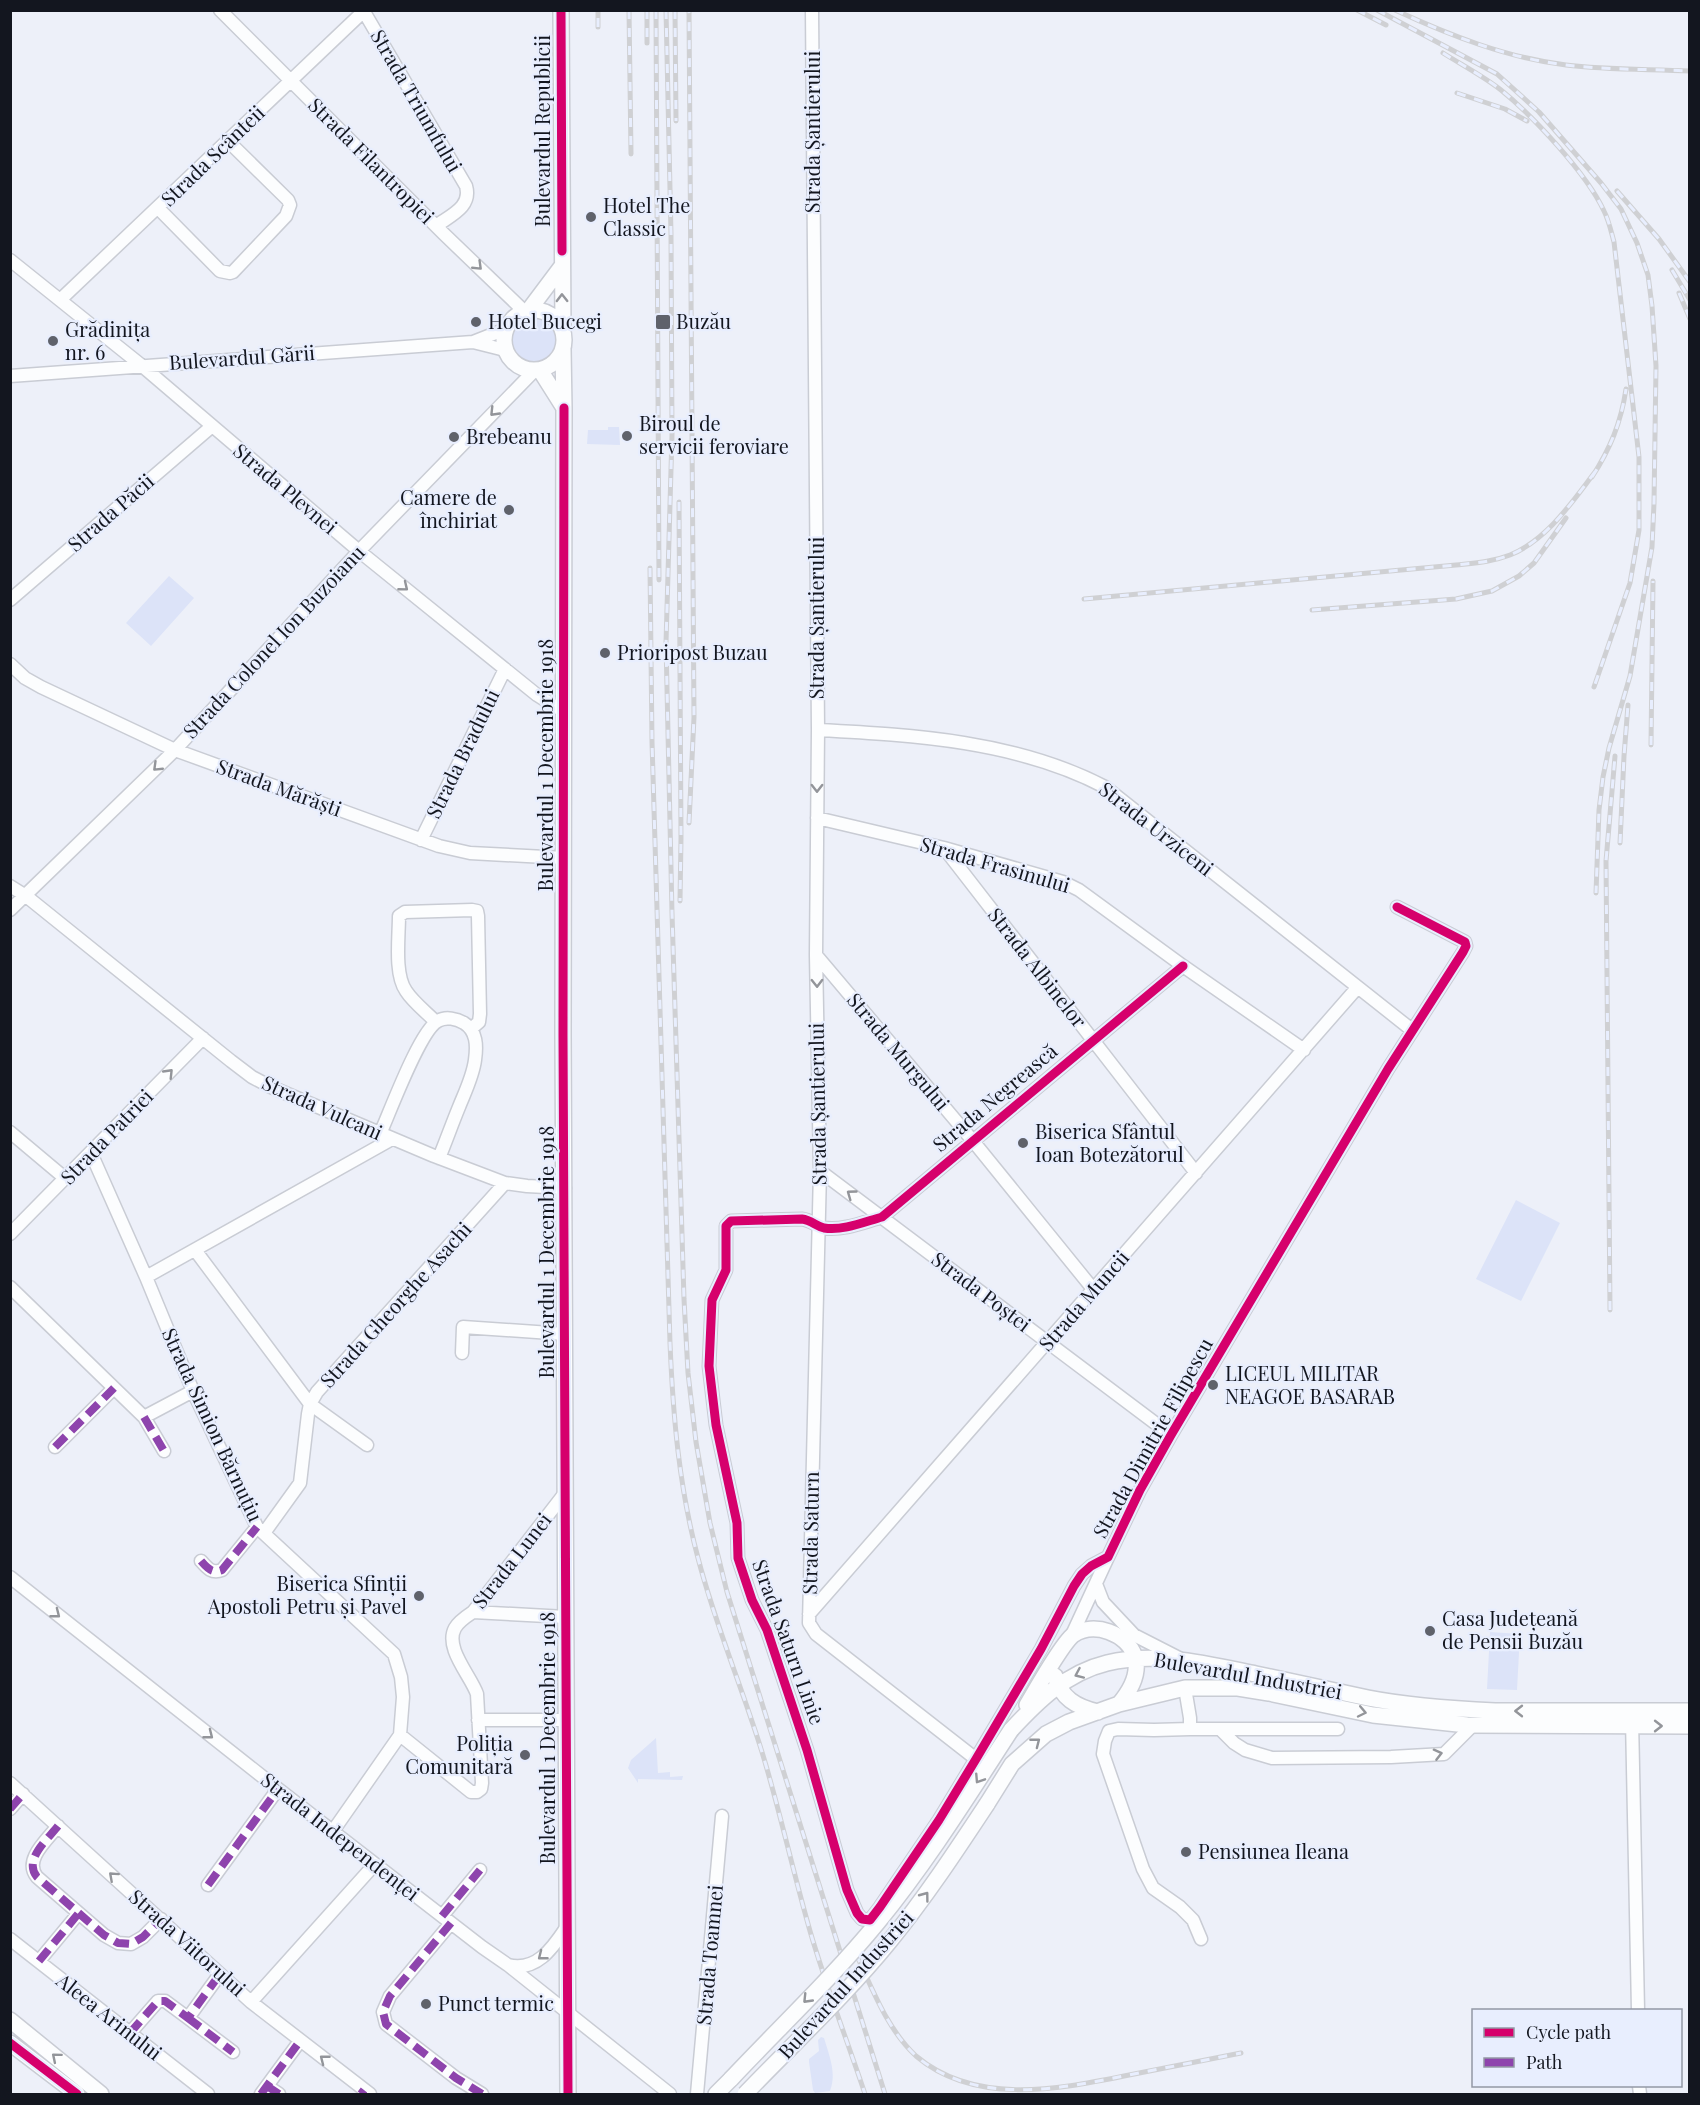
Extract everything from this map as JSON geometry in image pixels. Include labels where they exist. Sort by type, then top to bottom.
[{"type":"main road","name":"Bulevardul Republicii","points":[[561,10],[563,330]]},
{"type":"main road","points":[[527,310],[539,310],[549,314],[558,321],[563,330],[563,349],[554,362],[537,370],[527,369],[514,363],[505,350],[506,329],[510,321],[527,310],[562,266]]},
{"type":"main road","name":"Bulevardul 1 Decembrie 1918","points":[[563,349],[568,2094]]},
{"type":"main road","points":[[537,370],[564,408]]},
{"type":"main road","points":[[1011,1730],[1071,1637],[1088,1629],[1100,1629],[1113,1633],[1125,1642],[1135,1659],[1136,1673],[1133,1683],[1119,1704]]},
{"type":"main road","name":"Bulevardul Industriei","points":[[716,2094],[858,1946],[878,1922],[924,1862],[1011,1730],[1058,1685],[1082,1672],[1098,1666],[1135,1659],[1161,1658],[1371,1698],[1433,1706],[1632,1719],[1689,1726]]},
{"type":"main road","points":[[1056,1659],[1055,1674],[1058,1685],[1071,1702],[1084,1709],[1098,1712]]},
{"type":"main road","name":"Bulevardul Industriei","points":[[745,2094],[888,1944],[944,1869],[1012,1764],[1046,1734],[1069,1722],[1119,1704],[1185,1688],[1238,1688],[1269,1692],[1373,1715],[1473,1725],[1632,1719],[1689,1711]]},
{"type":"main road","points":[[10,2020],[101,2094]]},
{"type":"main road","points":[[10,2043],[77,2094]]},
{"type":"street","name":"Strada Filantropiei","points":[[220,10],[436,226],[527,310]]},
{"type":"street","name":"Strada Șantierului","points":[[812,10],[818,730],[816,955],[819,1226]]},
{"type":"street","name":"Strada Scânteii","points":[[60,300],[364,11]]},
{"type":"street","name":"Strada Triumfului","points":[[364,11],[463,180],[468,198],[463,207],[436,226]]},
{"type":"street","points":[[158,208],[220,272],[233,272],[286,216],[290,208],[288,200],[228,141]]},
{"type":"street","name":"Strada Plevnei","points":[[10,260],[141,365],[359,551],[505,669],[564,712]]},
{"type":"street","name":"Bulevardul Gării","points":[[10,375],[473,342],[506,329]]},
{"type":"street","name":"Bulevardul Gării","points":[[473,342],[505,350]]},
{"type":"street","name":"Strada Colonel Ion Buzoianu","points":[[10,910],[175,750],[359,551],[537,370]]},
{"type":"street","name":"Strada Păcii","points":[[10,600],[211,427]]},
{"type":"street","name":"Strada Mărăști","points":[[10,664],[25,678],[41,687],[175,750],[420,840],[449,850],[470,854],[564,858]]},
{"type":"street","name":"Strada Bradului","points":[[420,840],[505,669]]},
{"type":"street","name":"Strada Urziceni","points":[[818,730],[915,736],[962,742],[1047,762],[1105,787],[1412,1030]]},
{"type":"street","name":"Strada Frasinului","points":[[817,818],[944,848],[1063,882],[1079,890],[1304,1050]]},
{"type":"street","name":"Strada Albinelor","points":[[944,848],[1196,1173]]},
{"type":"street","name":"Strada Vulcani","points":[[10,886],[26,896],[252,1077],[386,1136],[506,1183],[565,1188]]},
{"type":"street","name":"Strada Dimitrie Filipescu","points":[[859,1916],[870,1920],[880,1907],[939,1820],[976,1759],[1041,1649],[1074,1586],[1091,1566],[1108,1557],[1131,1508],[1171,1435],[1412,1030],[1464,952],[1465,942],[1397,907]]},
{"type":"street","points":[[436,1022],[406,992],[401,982],[399,916],[405,912],[472,910],[477,911],[478,916],[480,1014],[479,1022],[472,1028]]},
{"type":"street","name":"Strada Murgului","points":[[816,955],[973,1141],[1093,1289]]},
{"type":"street","name":"Strada Negrească","points":[[726,1270],[726,1226],[731,1221],[802,1219],[819,1226],[840,1228],[882,1217],[1183,966]]},
{"type":"street","name":"Strada Muncii","points":[[809,1614],[1357,988]]},
{"type":"street","points":[[146,1277],[386,1136],[416,1054],[429,1030],[436,1022],[443,1019],[453,1019],[472,1028]]},
{"type":"street","points":[[439,1158],[471,1078],[476,1046],[472,1028]]},
{"type":"street","name":"Strada Patriei","points":[[10,1234],[203,1038]]},
{"type":"street","points":[[10,1132],[66,1179]]},
{"type":"street","name":"Strada Simion Bărnuțiu","points":[[91,1153],[193,1391],[248,1511],[261,1530],[394,1654],[401,1677],[403,1696],[400,1735]]},
{"type":"street","name":"Strada Poștei","points":[[819,1171],[1171,1435]]},
{"type":"street","name":"Strada Gheorghe Asachi","points":[[201,1562],[208,1569],[217,1572],[222,1570],[261,1530],[300,1483],[310,1404],[317,1392],[506,1183]]},
{"type":"street","name":"Strada Saturn","points":[[819,1226],[809,1623],[816,1634],[976,1759]]},
{"type":"street","points":[[195,1250],[310,1404],[367,1445]]},
{"type":"street","name":"Strada Saturn Linie","points":[[726,1270],[712,1300],[709,1366],[716,1425],[737,1522],[738,1558],[747,1588],[767,1630],[799,1726],[847,1890],[859,1916]]},
{"type":"street","points":[[10,1287],[144,1417],[164,1451]]},
{"type":"street","points":[[462,1353],[463,1327],[566,1334]]},
{"type":"street","points":[[55,1447],[114,1388]]},
{"type":"street","points":[[144,1417],[193,1391]]},
{"type":"street","name":"Strada Lunei","points":[[478,1720],[477,1694],[473,1682],[456,1655],[453,1633],[455,1627],[473,1612],[566,1493]]},
{"type":"street","points":[[1071,1637],[1108,1557]]},
{"type":"street","name":"Strada Independenței","points":[[10,1577],[670,2094]]},
{"type":"street","points":[[1096,1584],[1103,1602],[1140,1639],[1186,1661]]},
{"type":"street","points":[[473,1612],[566,1617]]},
{"type":"street","points":[[1113,1613],[1125,1642]]},
{"type":"street","points":[[1185,1688],[1190,1729]]},
{"type":"street","points":[[1632,1719],[1638,2009]]},
{"type":"street","points":[[333,1831],[400,1735],[471,1792],[477,1792],[481,1789],[482,1783],[478,1720],[567,1720]]},
{"type":"street","points":[[1221,1730],[1234,1743],[1272,1758],[1391,1757],[1444,1754],[1473,1725]]},
{"type":"street","points":[[1201,1939],[1193,1920],[1180,1907],[1153,1888],[1143,1869],[1103,1754],[1109,1731],[1118,1729],[1154,1731],[1338,1729]]},
{"type":"street","name":"Strada Viitorului","points":[[10,1783],[252,2002],[365,2093]]},
{"type":"street","points":[[208,1885],[278,1789]]},
{"type":"street","points":[[10,1809],[23,1794]]},
{"type":"street","name":"Strada Toamnei","points":[[697,2094],[722,1816]]},
{"type":"street","points":[[58,1826],[34,1857],[31,1864],[32,1872],[78,1914],[118,1943],[131,1944],[143,1937],[161,1919]]},
{"type":"street","points":[[252,2002],[375,1864]]},
{"type":"street","points":[[480,1870],[390,1996],[383,2012],[386,2025],[456,2078],[482,2094]]},
{"type":"street","points":[[39,1961],[78,1914]]},
{"type":"street","points":[[508,1965],[522,1967],[538,1961],[552,1948],[566,1928]]},
{"type":"street","name":"Aleea Arinului","points":[[10,1939],[208,2094]]},
{"type":"street","points":[[188,2018],[220,1974]]},
{"type":"street","points":[[130,2033],[158,2001],[165,2001],[233,2052]]},
{"type":"street","points":[[279,2094],[264,2090],[300,2041]]},
{"type":"shaded area","points":[[534,317],[550,324],[557,340],[550,356],[534,363],[518,356],[511,340],[518,324]]},
{"type":"shaded area","points":[[608,427],[619,427],[620,445],[587,444],[588,430],[608,430]]},
{"type":"shaded area","points":[[169,576],[194,598],[151,646],[126,623]]},
{"type":"shaded area","points":[[1516,1200],[1560,1223],[1521,1301],[1476,1279]]},
{"type":"shaded area","points":[[1490,1632],[1520,1634],[1517,1690],[1487,1689]]},
{"type":"shaded area","points":[[656,1738],[658,1773],[670,1772],[670,1777],[683,1776],[682,1780],[638,1779],[638,1783],[628,1768],[631,1760]]},
{"type":"shaded area","points":[[821,2037],[824,2038],[830,2057],[833,2078],[830,2091],[815,2093],[809,2059],[819,2051],[818,2040]]},
{"type":"railway","points":[[598,10],[598,27]]},
{"type":"railway","points":[[629,10],[631,154]]},
{"type":"railway","points":[[647,10],[647,43]]},
{"type":"railway","points":[[656,10],[659,580]]},
{"type":"railway","points":[[666,10],[671,234],[672,435],[666,643],[672,913],[688,1373],[696,1442],[710,1523],[727,1592],[885,2094]]},
{"type":"railway","points":[[675,10],[676,121]]},
{"type":"railway","points":[[689,10],[694,717],[689,823]]},
{"type":"railway","points":[[1357,10],[1386,25]]},
{"type":"railway","points":[[1377,10],[1497,74],[1539,112],[1621,209],[1637,243],[1648,275],[1656,366],[1652,547],[1630,676],[1603,777],[1599,810],[1596,893]]},
{"type":"railway","points":[[1395,10],[1479,44],[1544,62],[1596,68],[1690,71]]},
{"type":"railway","points":[[1443,53],[1501,90],[1558,146],[1596,196],[1604,211],[1614,242],[1639,457],[1639,530],[1630,583],[1594,687]]},
{"type":"railway","points":[[1457,93],[1505,109],[1527,121]]},
{"type":"railway","points":[[1617,191],[1659,239],[1690,282]]},
{"type":"railway","points":[[1672,270],[1690,300]]},
{"type":"railway","points":[[1679,293],[1690,319]]},
{"type":"railway","points":[[1592,477],[1614,435],[1626,389]]},
{"type":"railway","points":[[1084,599],[1456,565],[1496,559],[1510,555],[1536,540],[1558,519],[1595,472]]},
{"type":"railway","points":[[679,502],[680,901]]},
{"type":"railway","points":[[1312,610],[1456,599],[1492,591],[1519,576],[1534,563],[1566,518]]},
{"type":"railway","points":[[650,568],[652,742],[670,1343],[675,1424],[682,1478],[691,1531],[705,1583],[762,1752],[816,1952],[865,2094]]},
{"type":"railway","points":[[1651,745],[1653,581]]},
{"type":"railway","points":[[1620,843],[1628,705]]},
{"type":"railway","points":[[1610,1310],[1606,861],[1615,756]]},
{"type":"railway","points":[[856,1954],[889,2021],[906,2045],[916,2056],[939,2072],[963,2082],[989,2088],[1043,2089],[1071,2086],[1241,2053]]},
{"type":"marked path","points":[[55,1447],[114,1388]]},
{"type":"marked path","points":[[144,1417],[164,1451]]},
{"type":"marked path","points":[[201,1561],[213,1571],[222,1570],[257,1527]]},
{"type":"marked path","points":[[208,1885],[278,1789]]},
{"type":"marked path","points":[[10,1809],[23,1794]]},
{"type":"marked path","points":[[58,1826],[35,1857],[33,1871],[37,1877],[104,1935],[118,1943],[131,1944],[143,1937],[161,1919]]},
{"type":"marked path","points":[[442,1916],[480,1870]]},
{"type":"marked path","points":[[39,1961],[78,1914]]},
{"type":"marked path","points":[[451,1923],[390,1996],[383,2012],[386,2024],[456,2078],[482,2094]]},
{"type":"marked path","points":[[130,2033],[158,2001],[165,2001],[188,2018],[220,1974]]},
{"type":"marked path","points":[[188,2018],[233,2052]]},
{"type":"marked path","points":[[261,2094],[300,2041]]},
{"type":"marked path","points":[[267,2086],[279,2094]]},
{"type":"marked path","points":[[361,2094],[364,2090]]},
{"type":"cycle path","points":[[561,10],[562,251]]},
{"type":"cycle path","points":[[564,408],[563,1035],[568,2094]]},
{"type":"cycle path","points":[[1183,966],[882,1217],[853,1226],[831,1229],[802,1219],[731,1221],[726,1226],[726,1270],[712,1300],[709,1366],[716,1425],[737,1523],[738,1558],[752,1600],[767,1630],[807,1750],[847,1890],[862,1919],[870,1920],[939,1820],[1041,1649],[1082,1574],[1108,1557],[1140,1490],[1171,1435],[1388,1069],[1463,952],[1465,942],[1397,907]]},
{"type":"cycle path","points":[[10,2043],[77,2094]]},
{"type":"place","name":"Hotel The Classic","points":[[591,217]]},
{"type":"place","name":"Hotel Bucegi","points":[[476,322]]},
{"type":"place","name":"Buzău","points":[[663,322]]},
{"type":"place","name":"Grădinița nr. 6","points":[[53,341]]},
{"type":"place","name":"Biroul de servicii feroviare","points":[[627,436]]},
{"type":"place","name":"Brebeanu","points":[[454,437]]},
{"type":"place","name":"Camere de închiriat","points":[[509,510]]},
{"type":"place","name":"Prioripost Buzau","points":[[605,653]]},
{"type":"place","name":"Biserica Sfântul Ioan Botezătorul","points":[[1023,1143]]},
{"type":"place","name":"LICEUL MILITAR NEAGOE BASARAB","points":[[1213,1385]]},
{"type":"place","name":"Biserica Sfinții Apostoli Petru și Pavel","points":[[419,1596]]},
{"type":"place","name":"Casa Județeană de Pensii Buzău","points":[[1430,1631]]},
{"type":"place","name":"Poliția Comunitară","points":[[525,1755]]},
{"type":"place","name":"Pensiunea Ileana","points":[[1186,1852]]},
{"type":"place","name":"Punct termic","points":[[426,2004]]}]
